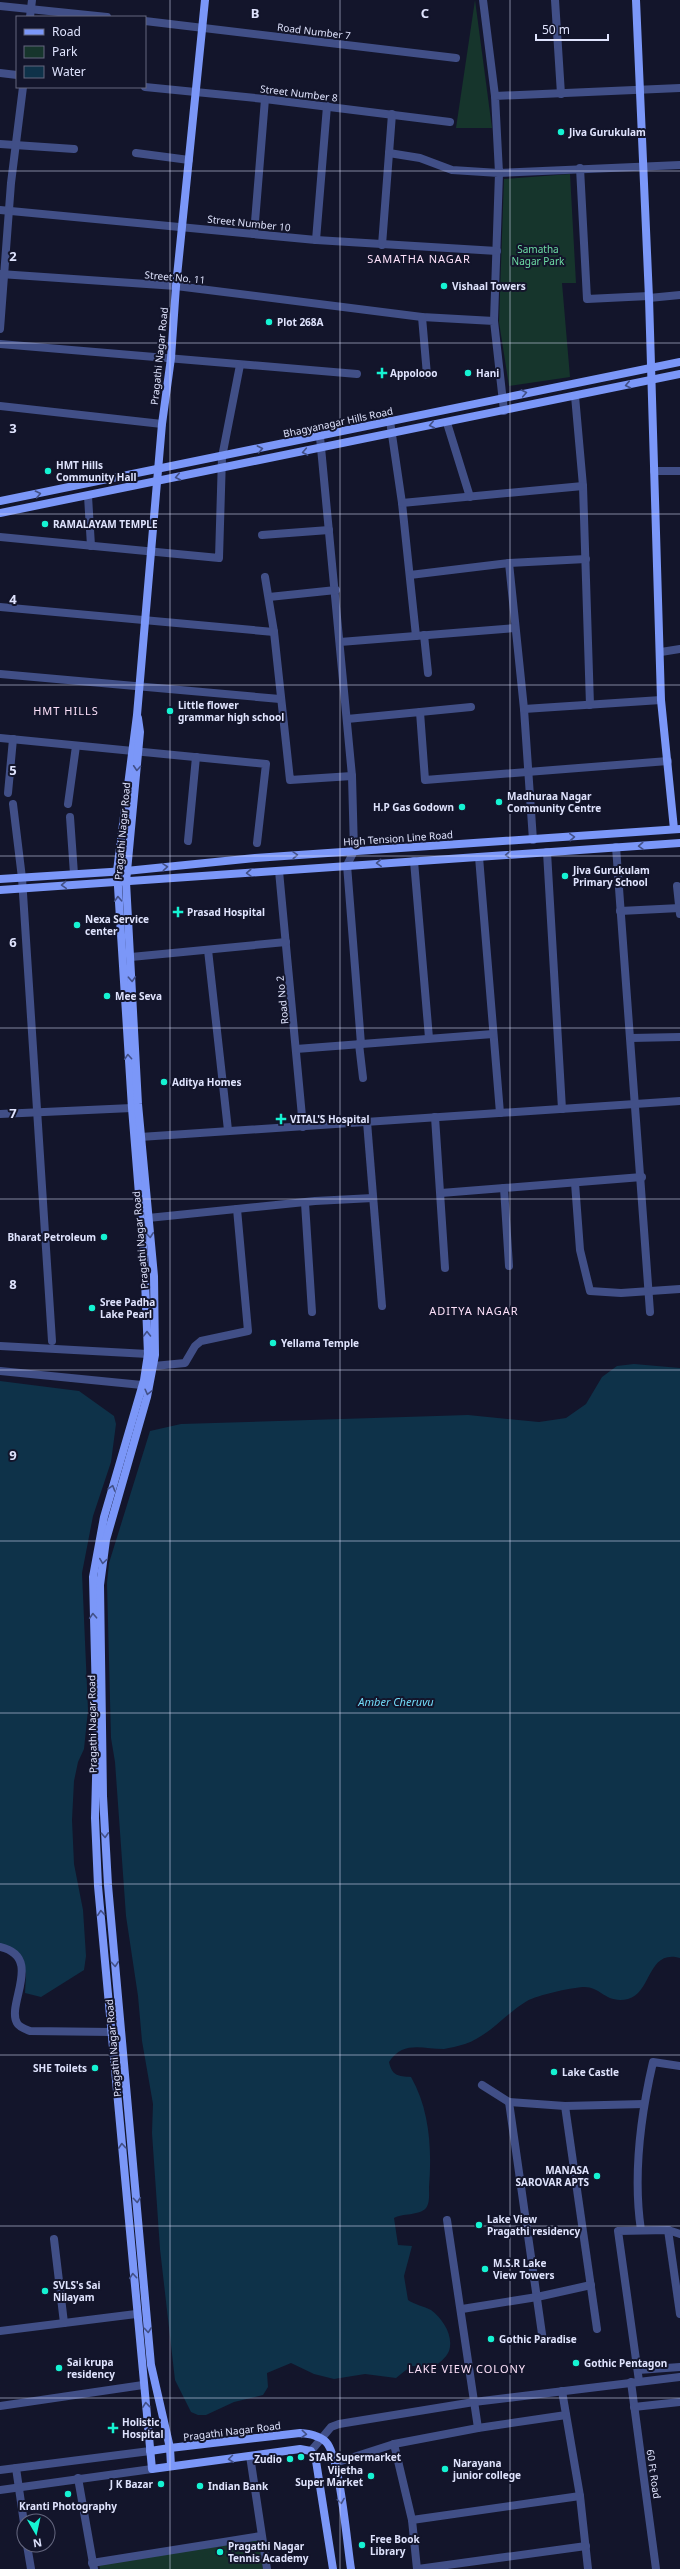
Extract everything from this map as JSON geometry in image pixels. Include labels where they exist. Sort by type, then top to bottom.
[{"type":"main road","name":"Pragathi Nagar Road","points":[[205,0],[197,92],[176,286],[171,358],[162,424],[139,686],[137,715],[140,732],[135,752],[117,871],[132,1108],[149,1277],[154,1366],[106,1540],[100,1585],[102,1796],[108,1885],[151,2365],[170,2448],[300,2433],[322,2438]]},
{"type":"main road","points":[[636,0],[642,165],[649,297],[661,700],[677,829]]},
{"type":"main road","name":"Bhagyanagar Hills Road","points":[[0,501],[320,437],[481,402],[680,362]]},
{"type":"main road","points":[[0,513],[158,482],[680,374]]},
{"type":"main road","points":[[481,402],[484,415]]},
{"type":"main road","name":"Pragathi Nagar Road","points":[[135,752],[126,882],[140,1137],[148,1218],[148,1354],[142,1385],[104,1517],[94,1577],[95,1809],[98,1886],[136,2314],[152,2469]]},
{"type":"main road","name":"High Tension Line Road","points":[[0,879],[126,871],[354,851],[677,829]]},
{"type":"main road","points":[[0,890],[680,843]]},
{"type":"main road","points":[[322,2438],[327,2444],[335,2463],[351,2569]]},
{"type":"main road","points":[[150,2451],[170,2448],[171,2466]]},
{"type":"main road","points":[[152,2469],[300,2449],[311,2451],[316,2461],[332,2569]]},
{"type":"street","points":[[483,0],[495,96],[499,173],[494,321],[504,411]]},
{"type":"street","points":[[555,0],[560,94]]},
{"type":"street","points":[[30,16],[32,4]]},
{"type":"street","points":[[0,6],[32,4],[101,16]]},
{"type":"street","name":"Road Number 7","points":[[146,21],[456,58]]},
{"type":"street","points":[[0,73],[16,75]]},
{"type":"street","name":"Street Number 8","points":[[146,87],[327,106],[450,122]]},
{"type":"street","points":[[0,329],[4,211],[23,88]]},
{"type":"street","points":[[495,96],[680,88]]},
{"type":"street","points":[[254,234],[265,99]]},
{"type":"street","points":[[316,240],[327,106]]},
{"type":"street","points":[[382,245],[392,114]]},
{"type":"street","points":[[0,144],[74,149]]},
{"type":"street","points":[[389,153],[420,158],[452,170],[499,173],[642,165],[680,165]]},
{"type":"street","points":[[136,154],[189,160]]},
{"type":"street","points":[[580,168],[587,298],[680,295]]},
{"type":"street","name":"Street Number 10","points":[[4,211],[182,226],[316,240],[497,251]]},
{"type":"street","name":"Street No. 11","points":[[2,274],[176,286],[422,317],[494,321]]},
{"type":"street","points":[[422,317],[427,375]]},
{"type":"street","points":[[0,344],[357,374]]},
{"type":"street","points":[[0,537],[219,558],[222,456],[240,365]]},
{"type":"street","points":[[575,396],[583,486],[590,705]]},
{"type":"street","points":[[0,406],[162,424]]},
{"type":"street","points":[[390,421],[402,503],[410,575],[428,673]]},
{"type":"street","points":[[447,422],[470,497]]},
{"type":"street","points":[[320,437],[336,590],[352,776],[354,851],[347,865],[363,1078]]},
{"type":"street","points":[[654,471],[680,471]]},
{"type":"street","points":[[402,503],[583,486]]},
{"type":"street","points":[[88,496],[91,546]]},
{"type":"street","points":[[262,535],[329,530]]},
{"type":"street","points":[[410,575],[509,563],[586,558]]},
{"type":"street","points":[[509,563],[524,709],[533,840]]},
{"type":"street","points":[[265,577],[274,632],[280,700],[290,780],[352,776]]},
{"type":"street","points":[[268,597],[336,590]]},
{"type":"street","points":[[0,607],[274,632]]},
{"type":"street","points":[[340,642],[515,628]]},
{"type":"street","points":[[660,652],[680,649]]},
{"type":"street","points":[[0,674],[280,700]]},
{"type":"street","points":[[524,709],[661,700]]},
{"type":"street","points":[[347,719],[471,708]]},
{"type":"street","points":[[420,712],[425,780],[668,761]]},
{"type":"street","points":[[0,738],[266,764],[257,843]]},
{"type":"street","points":[[8,793],[13,739]]},
{"type":"street","points":[[68,804],[76,746]]},
{"type":"street","points":[[188,842],[196,757]]},
{"type":"street","points":[[13,804],[23,888],[52,1341]]},
{"type":"street","points":[[70,817],[74,874]]},
{"type":"street","points":[[616,848],[642,1177],[650,1290],[650,1312]]},
{"type":"street","points":[[547,852],[562,1109]]},
{"type":"street","points":[[479,858],[500,1113]]},
{"type":"street","points":[[414,861],[429,1038]]},
{"type":"street","name":"Road No 2","points":[[279,871],[303,1127]]},
{"type":"street","points":[[620,912],[680,910],[677,886]]},
{"type":"street","points":[[131,957],[286,942]]},
{"type":"street","points":[[208,950],[228,1130]]},
{"type":"street","points":[[296,1048],[493,1034]]},
{"type":"street","points":[[631,1038],[680,1037]]},
{"type":"street","points":[[140,1137],[680,1101]]},
{"type":"street","points":[[0,1114],[132,1108]]},
{"type":"street","points":[[436,1117],[445,1268]]},
{"type":"street","points":[[366,1122],[382,1306]]},
{"type":"street","points":[[441,1193],[642,1177]]},
{"type":"street","points":[[574,1183],[580,1250],[589,1289],[594,1293],[680,1289]]},
{"type":"street","points":[[504,1188],[509,1266]]},
{"type":"street","points":[[148,1218],[373,1198]]},
{"type":"street","points":[[305,1203],[312,1312]]},
{"type":"street","points":[[154,1366],[185,1363],[195,1346],[201,1341],[248,1330],[237,1209]]},
{"type":"street","points":[[0,1346],[148,1354]]},
{"type":"street","points":[[0,1371],[142,1385]]},
{"type":"street","points":[[0,1947],[16,1956],[20,1965],[22,1983],[15,2017],[17,2024],[23,2029],[30,2031],[112,2032]]},
{"type":"street","points":[[680,2066],[653,2062],[644,2104],[638,2209],[641,2230],[668,2230],[680,2234]]},
{"type":"street","points":[[482,2085],[509,2102],[565,2106],[644,2104]]},
{"type":"street","points":[[509,2102],[543,2341]]},
{"type":"street","points":[[565,2106],[597,2330]]},
{"type":"street","points":[[447,2220],[462,2309],[478,2428]]},
{"type":"street","name":"60 Ft Road","points":[[641,2230],[618,2232],[638,2370],[635,2382],[634,2407],[656,2569]]},
{"type":"street","points":[[668,2230],[680,2314]]},
{"type":"street","points":[[54,2239],[64,2323]]},
{"type":"street","points":[[462,2309],[537,2297],[591,2285]]},
{"type":"street","points":[[0,2331],[136,2314]]},
{"type":"street","points":[[638,2370],[680,2367]]},
{"type":"street","points":[[311,2451],[331,2427],[339,2424],[474,2402],[680,2376]]},
{"type":"street","points":[[0,2406],[143,2385]]},
{"type":"street","points":[[562,2391],[580,2496],[588,2569]]},
{"type":"street","points":[[634,2407],[680,2402]]},
{"type":"street","points":[[335,2463],[394,2444],[478,2428],[566,2415]]},
{"type":"street","points":[[394,2444],[412,2520],[417,2569],[586,2546]]},
{"type":"street","points":[[0,2470],[150,2451]]},
{"type":"street","points":[[250,2456],[267,2569]]},
{"type":"street","points":[[16,2468],[23,2513]]},
{"type":"street","points":[[0,2490],[78,2478],[152,2469]]},
{"type":"street","points":[[78,2478],[93,2566],[261,2536]]},
{"type":"street","points":[[412,2520],[580,2496]]},
{"type":"street","points":[[28,2553],[31,2569]]},
{"type":"green space","points":[[475,0],[492,128],[456,128]]},
{"type":"green space","name":"Samatha Nagar Park","points":[[570,174],[576,283],[562,283],[570,377],[509,386],[499,322],[504,179]]},
{"type":"green space","name":"Pragathi Nagar Tennis Academy","points":[[259,2540],[263,2569],[100,2569],[99,2564]]},
{"type":"water","name":"Amber Cheruvu","points":[[634,1364],[680,1368],[680,1958],[669,1957],[661,1960],[655,1965],[642,1989],[636,1995],[628,1999],[614,1999],[589,1987],[562,1990],[546,1994],[527,2001],[482,2036],[465,2044],[444,2049],[421,2047],[407,2048],[395,2055],[389,2062],[394,2073],[411,2077],[426,2117],[430,2145],[428,2203],[423,2211],[401,2215],[394,2218],[398,2245],[412,2246],[404,2276],[408,2300],[431,2310],[440,2318],[449,2334],[449,2351],[442,2360],[434,2367],[411,2366],[396,2378],[365,2374],[334,2379],[314,2374],[291,2363],[267,2373],[268,2387],[263,2395],[234,2402],[206,2415],[198,2415],[191,2412],[175,2380],[160,2249],[152,2133],[153,2104],[142,2041],[138,1996],[126,1916],[115,1762],[111,1738],[107,1583],[109,1563],[150,1431],[181,1424],[468,1415],[539,1422],[566,1418],[586,1404],[602,1377],[617,1366]]},
{"type":"water","points":[[0,1381],[79,1391],[114,1416],[116,1424],[111,1462],[93,1516],[82,1573],[88,1710],[84,1749],[78,1762],[74,1781],[72,1820],[74,1864],[83,1910],[86,1956],[84,1970],[41,1997],[25,1993],[26,1974],[20,1958],[0,1944]]},
{"type":"place","name":"Jiva Gurukulam","points":[[561,132]]},
{"type":"place","name":"Vishaal Towers","points":[[444,286]]},
{"type":"place","name":"Plot 268A","points":[[269,322]]},
{"type":"place","name":"Appolooo","points":[[382,373]]},
{"type":"place","name":"Hani","points":[[468,373]]},
{"type":"place","name":"HMT Hills Community Hall","points":[[48,471]]},
{"type":"place","name":"RAMALAYAM TEMPLE","points":[[45,524]]},
{"type":"place","name":"Little flower grammar high school","points":[[170,711]]},
{"type":"place","name":"Madhuraa Nagar Community Centre","points":[[499,802]]},
{"type":"place","name":"H.P Gas Godown","points":[[462,807]]},
{"type":"place","name":"Jiva Gurukulam Primary School","points":[[565,876]]},
{"type":"place","name":"Prasad Hospital","points":[[178,912]]},
{"type":"place","name":"Nexa Service center","points":[[77,925]]},
{"type":"place","name":"Mee Seva","points":[[107,996]]},
{"type":"place","name":"Aditya Homes","points":[[164,1082]]},
{"type":"place","name":"VITAL'S Hospital","points":[[281,1119]]},
{"type":"place","name":"Bharat Petroleum","points":[[104,1237]]},
{"type":"place","name":"Sree Padha Lake Pearl","points":[[92,1308]]},
{"type":"place","name":"Yellama Temple","points":[[273,1343]]},
{"type":"place","name":"SHE Toilets","points":[[95,2068]]},
{"type":"place","name":"Lake Castle","points":[[554,2072]]},
{"type":"place","name":"MANASA SAROVAR APTS","points":[[597,2176]]},
{"type":"place","name":"Lake View Pragathi residency","points":[[479,2225]]},
{"type":"place","name":"M.S.R Lake View Towers","points":[[485,2269]]},
{"type":"place","name":"SVLS's Sai Nilayam","points":[[45,2291]]},
{"type":"place","name":"Gothic Paradise","points":[[491,2339]]},
{"type":"place","name":"Gothic Pentagon","points":[[576,2363]]},
{"type":"place","name":"Sai krupa residency","points":[[59,2368]]},
{"type":"place","name":"Holistic Hospital","points":[[113,2428]]},
{"type":"place","name":"STAR Supermarket","points":[[301,2457]]},
{"type":"place","name":"Zudio","points":[[290,2459]]},
{"type":"place","name":"Narayana junior college","points":[[445,2469]]},
{"type":"place","name":"Vijetha Super Market","points":[[371,2476]]},
{"type":"place","name":"J K Bazar","points":[[161,2484]]},
{"type":"place","name":"Indian Bank","points":[[200,2486]]},
{"type":"place","name":"Kranti Photography","points":[[68,2494]]},
{"type":"place","name":"Free Book Library","points":[[362,2545]]},
{"type":"place","name":"Pragathi Nagar Tennis Academy","points":[[220,2552]]},
{"type":"district","name":"SAMATHA NAGAR","points":[[419,258]]},
{"type":"district","name":"HMT HILLS","points":[[66,710]]},
{"type":"district","name":"ADITYA NAGAR","points":[[474,1310]]},
{"type":"district","name":"LAKE VIEW COLONY","points":[[467,2368]]}]
